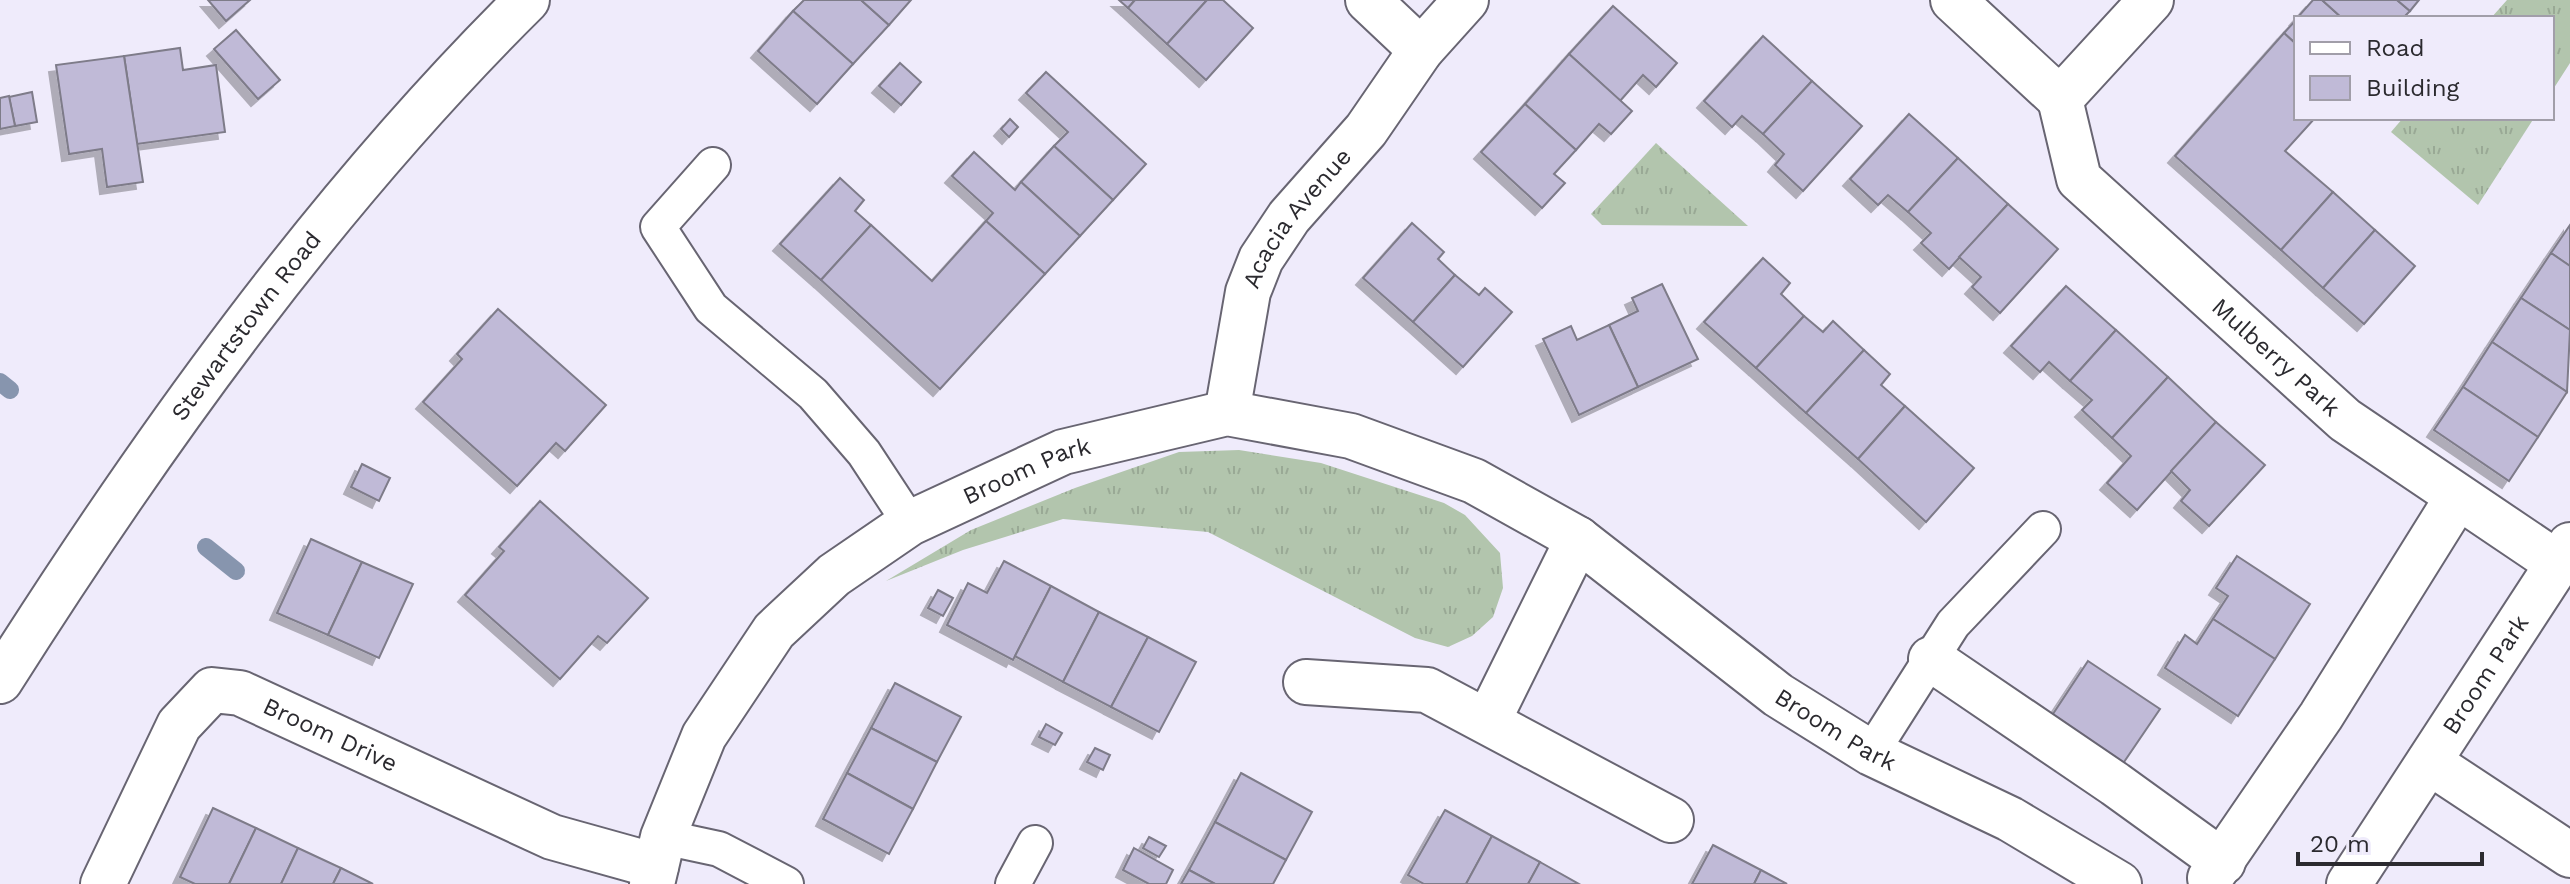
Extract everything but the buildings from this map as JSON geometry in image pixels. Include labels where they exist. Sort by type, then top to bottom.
[{"type":"street","name":"Stewartstown Road","points":[[0,681],[128,485],[342,201],[473,54],[527,0]]},
{"type":"street","points":[[1368,0],[1421,50]]},
{"type":"street","name":"Acacia Avenue","points":[[1227,413],[1248,292],[1261,259],[1289,217],[1366,130],[1421,50],[1466,0]]},
{"type":"street","points":[[1953,0],[2060,99],[2151,0]]},
{"type":"street","name":"Mulberry Park","points":[[2060,99],[2079,179],[2345,420],[2457,498],[2563,554]]},
{"type":"street","name":"Broom Park","points":[[657,862],[704,736],[774,631],[834,575],[910,523],[1063,452],[1227,413],[1351,436],[1474,481],[1578,539],[1778,695],[1871,753],[2010,819],[2119,884]]},
{"type":"street","points":[[1931,659],[2115,784],[2216,870],[2321,716],[2457,498]]},
{"type":"street","points":[[1488,721],[1578,539]]},
{"type":"street","name":"Broom Park","points":[[2349,884],[2563,554]]},
{"type":"street","points":[[1306,682],[1427,690],[1671,820]]},
{"type":"street","name":"Broom Drive","points":[[103,884],[179,725],[212,690],[240,693],[552,837],[657,862]]},
{"type":"street","points":[[2429,762],[2570,855]]},
{"type":"lane","points":[[713,165],[658,227],[711,308],[813,394],[864,453],[910,523]]},
{"type":"lane","points":[[1871,753],[1953,624],[2043,529]]},
{"type":"lane","points":[[1013,884],[1035,843]]},
{"type":"lane","points":[[657,862],[719,849],[786,884]]},
{"type":"green space","points":[[2507,0],[2570,0],[2570,63],[2554,88],[2554,16],[2493,16]]},
{"type":"green space","points":[[2401,120],[2533,120],[2478,205],[2391,132]]},
{"type":"green space","points":[[1656,143],[1748,226],[1602,225],[1591,214]]},
{"type":"green space","points":[[1239,450],[1321,463],[1444,503],[1465,515],[1500,553],[1503,588],[1493,617],[1472,636],[1448,647],[1415,638],[1208,532],[1063,519],[963,550],[886,581],[971,530],[1075,488],[1179,452]]},
{"type":"waterway","points":[[0,382],[10,390]]},
{"type":"waterway","points":[[206,547],[236,571]]}]
